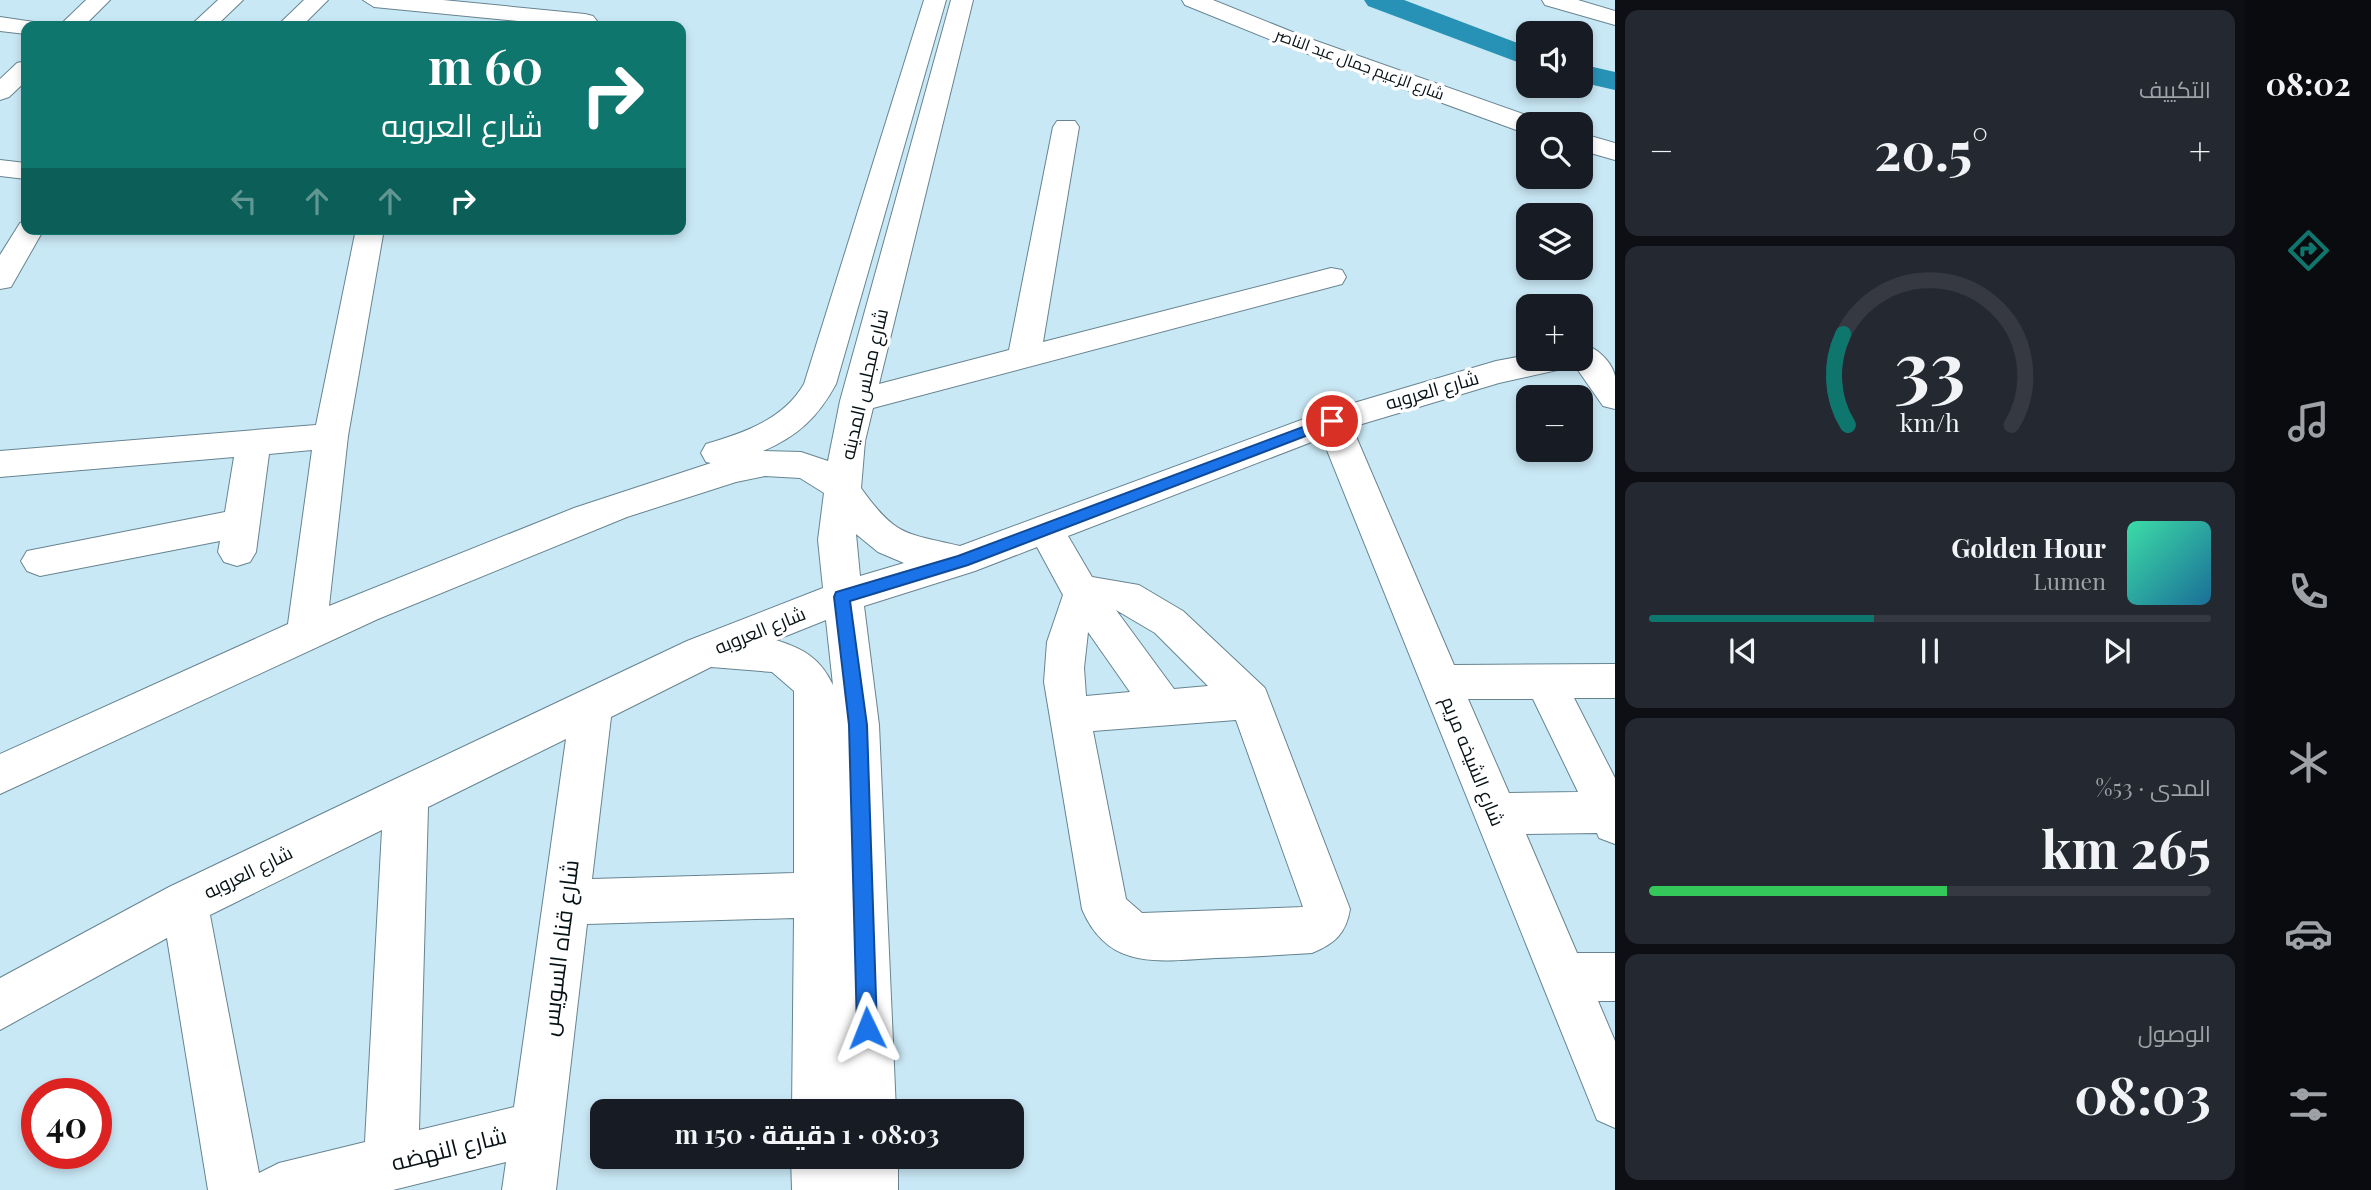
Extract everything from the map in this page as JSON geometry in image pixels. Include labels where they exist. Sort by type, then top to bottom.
[{"type":"street","points":[[0,13],[16,0]]},
{"type":"street","points":[[76,21],[99,0]]},
{"type":"street","points":[[208,21],[232,0]]},
{"type":"street","points":[[294,21],[317,0]]},
{"type":"street","name":"شارع مجلس المدينه","points":[[508,547],[533,521],[561,505],[755,441],[779,431],[813,401],[821,384],[935,0]]},
{"type":"street","name":"شارع مجلس المدينه","points":[[870,1099],[858,725],[837,540],[848,441],[857,401],[962,0]]},
{"type":"street","name":"شارع الزعيم جمال عبد الناصر","points":[[1193,0],[1297,42],[1516,121]]},
{"type":"street","points":[[1553,0],[1615,18]]},
{"type":"street","points":[[375,21],[384,1],[462,12],[585,21]]},
{"type":"street","points":[[0,24],[21,26]]},
{"type":"street","points":[[7,92],[21,74]]},
{"type":"street","points":[[1024,358],[1066,127]]},
{"type":"street","points":[[1593,145],[1615,152]]},
{"type":"street","points":[[0,169],[21,171]]},
{"type":"street","points":[[307,630],[331,436],[369,235]]},
{"type":"street","points":[[0,280],[15,244]]},
{"type":"street","points":[[857,401],[1331,277]]},
{"type":"street","points":[[1593,366],[1615,398]]},
{"type":"street","name":"شارع العروبه","points":[[0,1005],[185,903],[701,653],[842,597],[962,561],[1332,421],[1516,368]]},
{"type":"street","name":"شارع الشيخه مريم","points":[[1332,421],[1615,1102]]},
{"type":"street","points":[[0,464],[331,436]]},
{"type":"street","points":[[40,561],[239,538],[253,443]]},
{"type":"street","points":[[0,775],[307,630],[508,547],[635,500],[746,466],[775,463],[804,466],[831,476],[843,487],[865,518],[889,542],[923,556],[962,561]]},
{"type":"street","points":[[1046,529],[1083,593],[1164,708]]},
{"type":"street","points":[[1103,592],[1125,596],[1158,614],[1240,687],[1251,701],[1327,909],[1326,918],[1312,930],[1148,938],[1130,934],[1115,924],[1105,909],[1069,715],[1063,664],[1075,609],[1083,593],[1103,592]]},
{"type":"street","points":[[701,653],[748,651],[773,656],[797,666],[813,685],[817,708],[818,1099]]},
{"type":"street","points":[[1441,682],[1615,681]]},
{"type":"street","points":[[1495,814],[1613,816],[1545,682]]},
{"type":"street","points":[[1069,715],[1251,701]]},
{"type":"street","name":"شارع قناه السويس","points":[[530,1190],[591,706]]},
{"type":"street","points":[[391,1164],[406,795]]},
{"type":"street","points":[[566,902],[818,895]]},
{"type":"street","points":[[185,903],[235,1190]]},
{"type":"street","points":[[1563,977],[1615,977]]},
{"type":"street","name":"شارع النهضه","points":[[279,1190],[537,1128]]},
{"type":"street","points":[[818,1169],[819,1190]]},
{"type":"street","points":[[871,1169],[871,1190]]},
{"type":"waterway","points":[[1378,0],[1516,52]]},
{"type":"waterway","points":[[1593,76],[1615,81]]},
{"type":"route","points":[[867,1028],[858,725],[842,597],[962,561],[1332,421]]}]
